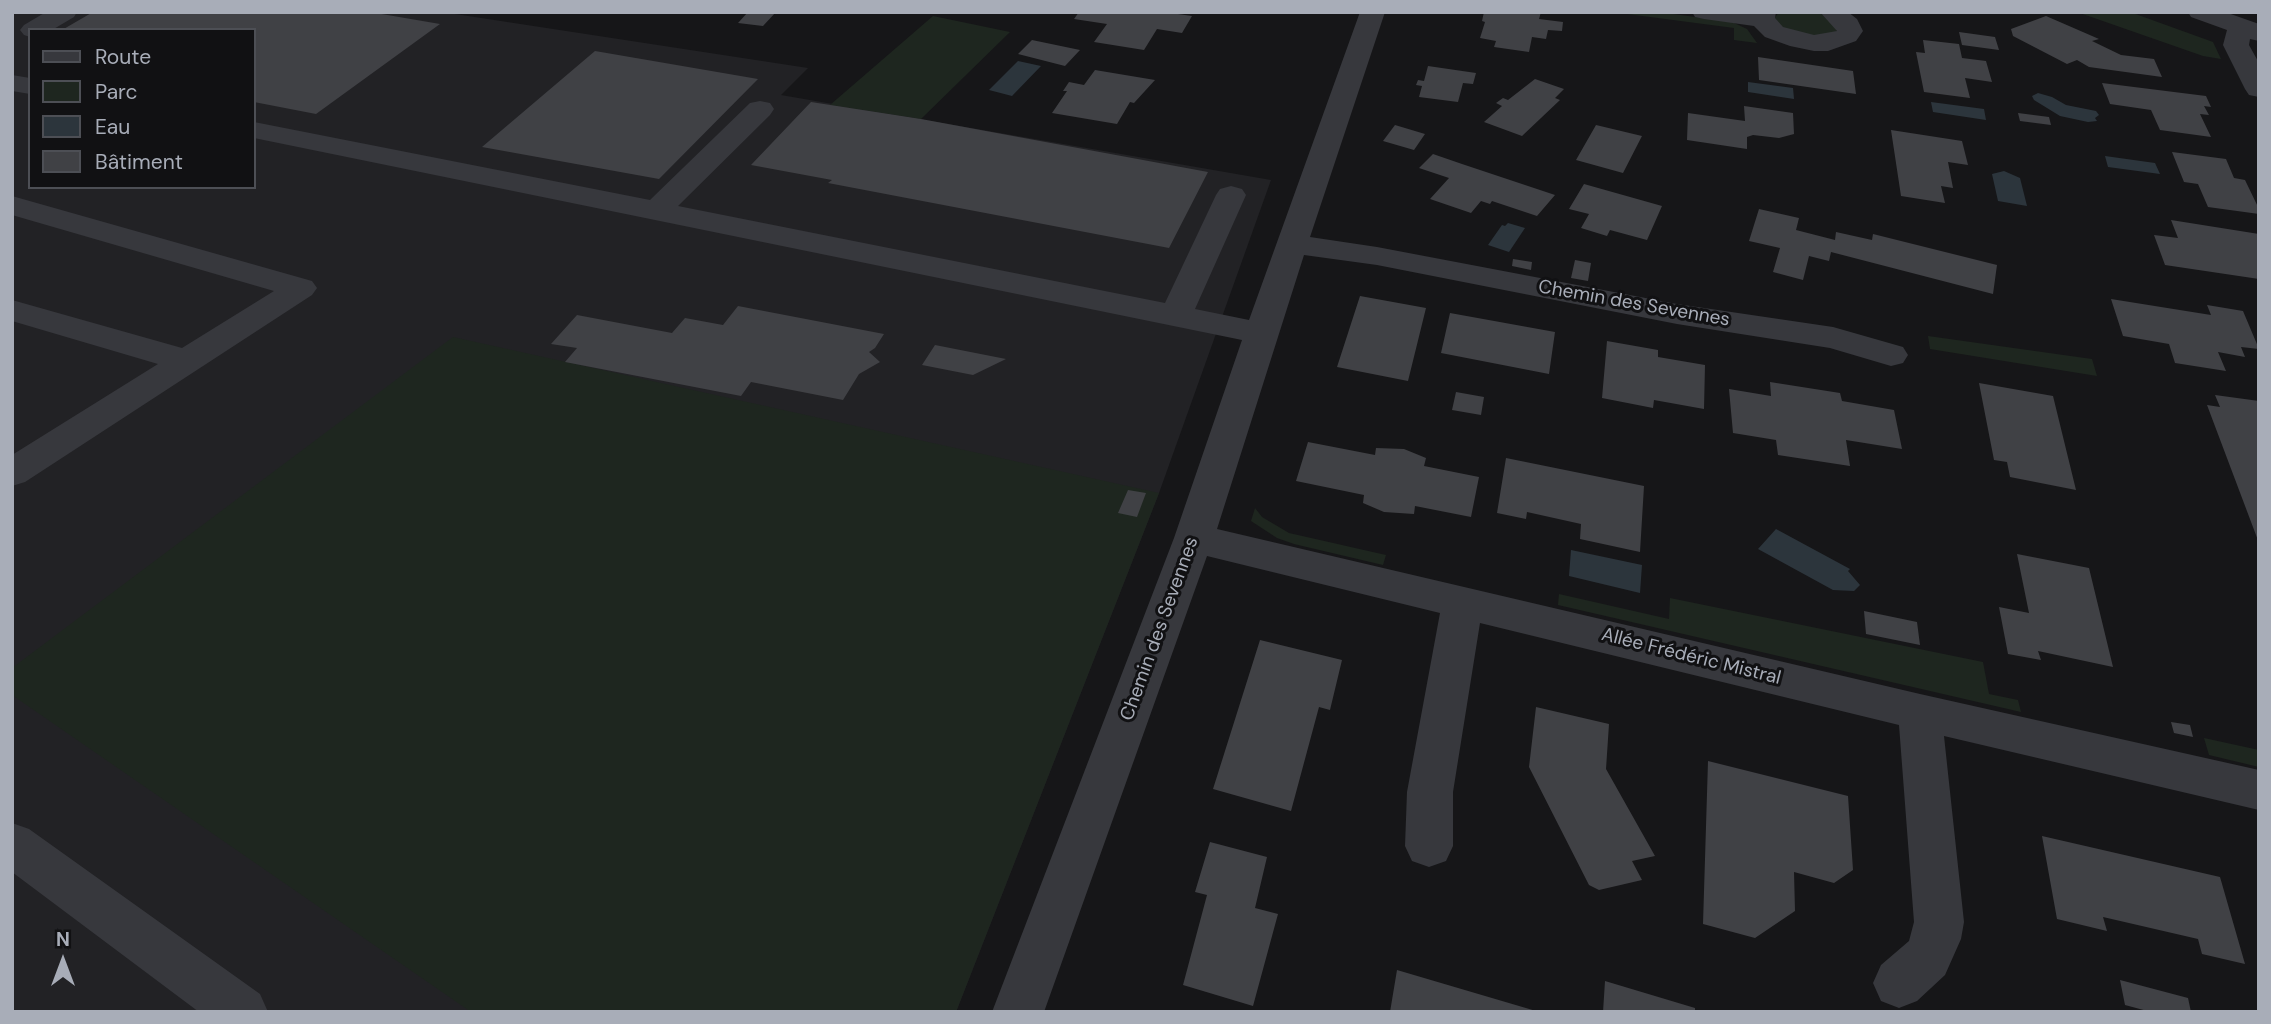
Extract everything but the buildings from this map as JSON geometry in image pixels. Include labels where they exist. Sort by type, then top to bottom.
[{"type":"street","points":[[36,28],[65,12]]},
{"type":"street","name":"Chemin des Sevennes","points":[[1018,1012],[1194,538],[1261,332],[1373,12]]},
{"type":"street","points":[[1704,12],[1763,15],[1766,25],[1785,37],[1814,43],[1839,41],[1847,36],[1851,25]]},
{"type":"street","points":[[2200,12],[2249,30],[2236,45],[2259,89]]},
{"type":"street","points":[[12,41],[28,33]]},
{"type":"street","points":[[657,210],[760,109]]},
{"type":"street","points":[[256,130],[1261,332]]},
{"type":"street","points":[[1176,315],[1231,195]]},
{"type":"street","points":[[12,205],[301,288],[12,473]]},
{"type":"street","name":"Chemin des Sevennes","points":[[1293,244],[1377,256],[1677,314],[1833,338],[1891,355]]},
{"type":"street","points":[[12,310],[187,361]]},
{"type":"street","name":"Allée Frédéric Mistral","points":[[1194,538],[1920,712],[2259,790]]},
{"type":"street","points":[[1429,846],[1430,792],[1463,602]]},
{"type":"street","points":[[1899,982],[1927,957],[1936,939],[1939,922],[1920,712]]},
{"type":"street","points":[[12,844],[242,1012]]},
{"type":"shaded area","points":[[12,12],[442,12],[808,68],[781,95],[1271,180],[1159,493],[956,1012],[12,1012]]},
{"type":"green space","points":[[1612,12],[1659,12],[1732,22],[1747,29],[1757,43],[1734,40],[1734,28]]},
{"type":"green space","points":[[1779,12],[1817,12],[1838,26],[1836,32],[1821,37],[1785,30],[1774,19]]},
{"type":"green space","points":[[2077,12],[2130,12],[2213,42],[2221,59],[2203,56]]},
{"type":"green space","points":[[933,16],[1010,32],[921,119],[830,105]]},
{"type":"green space","points":[[1928,336],[2092,359],[2097,376],[1930,349]]},
{"type":"green space","points":[[453,337],[1159,493],[956,1012],[471,1012],[12,695],[12,668]]},
{"type":"green space","points":[[1255,508],[1262,517],[1289,533],[1386,555],[1383,565],[1277,538],[1251,521]]},
{"type":"green space","points":[[1559,594],[1669,619],[1670,598],[1983,662],[1989,694],[2018,700],[2021,712],[1558,605]]},
{"type":"green space","points":[[2204,738],[2259,750],[2259,767],[2209,755]]},
{"type":"water","points":[[1018,61],[1041,66],[1012,96],[989,90]]},
{"type":"water","points":[[1748,82],[1793,88],[1794,99],[1748,92]]},
{"type":"water","points":[[2038,93],[2066,105],[2096,111],[2099,115],[2095,118],[2097,121],[2088,122],[2060,116],[2034,100],[2032,96]]},
{"type":"water","points":[[1931,102],[1984,109],[1986,120],[1933,112]]},
{"type":"water","points":[[2105,156],[2155,163],[2160,174],[2108,167]]},
{"type":"water","points":[[2004,171],[2020,178],[2027,206],[1998,201],[1992,174]]},
{"type":"water","points":[[1508,223],[1525,228],[1509,252],[1488,245],[1502,225]]},
{"type":"water","points":[[1776,529],[1850,569],[1848,571],[1860,585],[1854,591],[1833,590],[1758,549]]},
{"type":"water","points":[[1571,550],[1642,565],[1640,593],[1569,576]]}]
